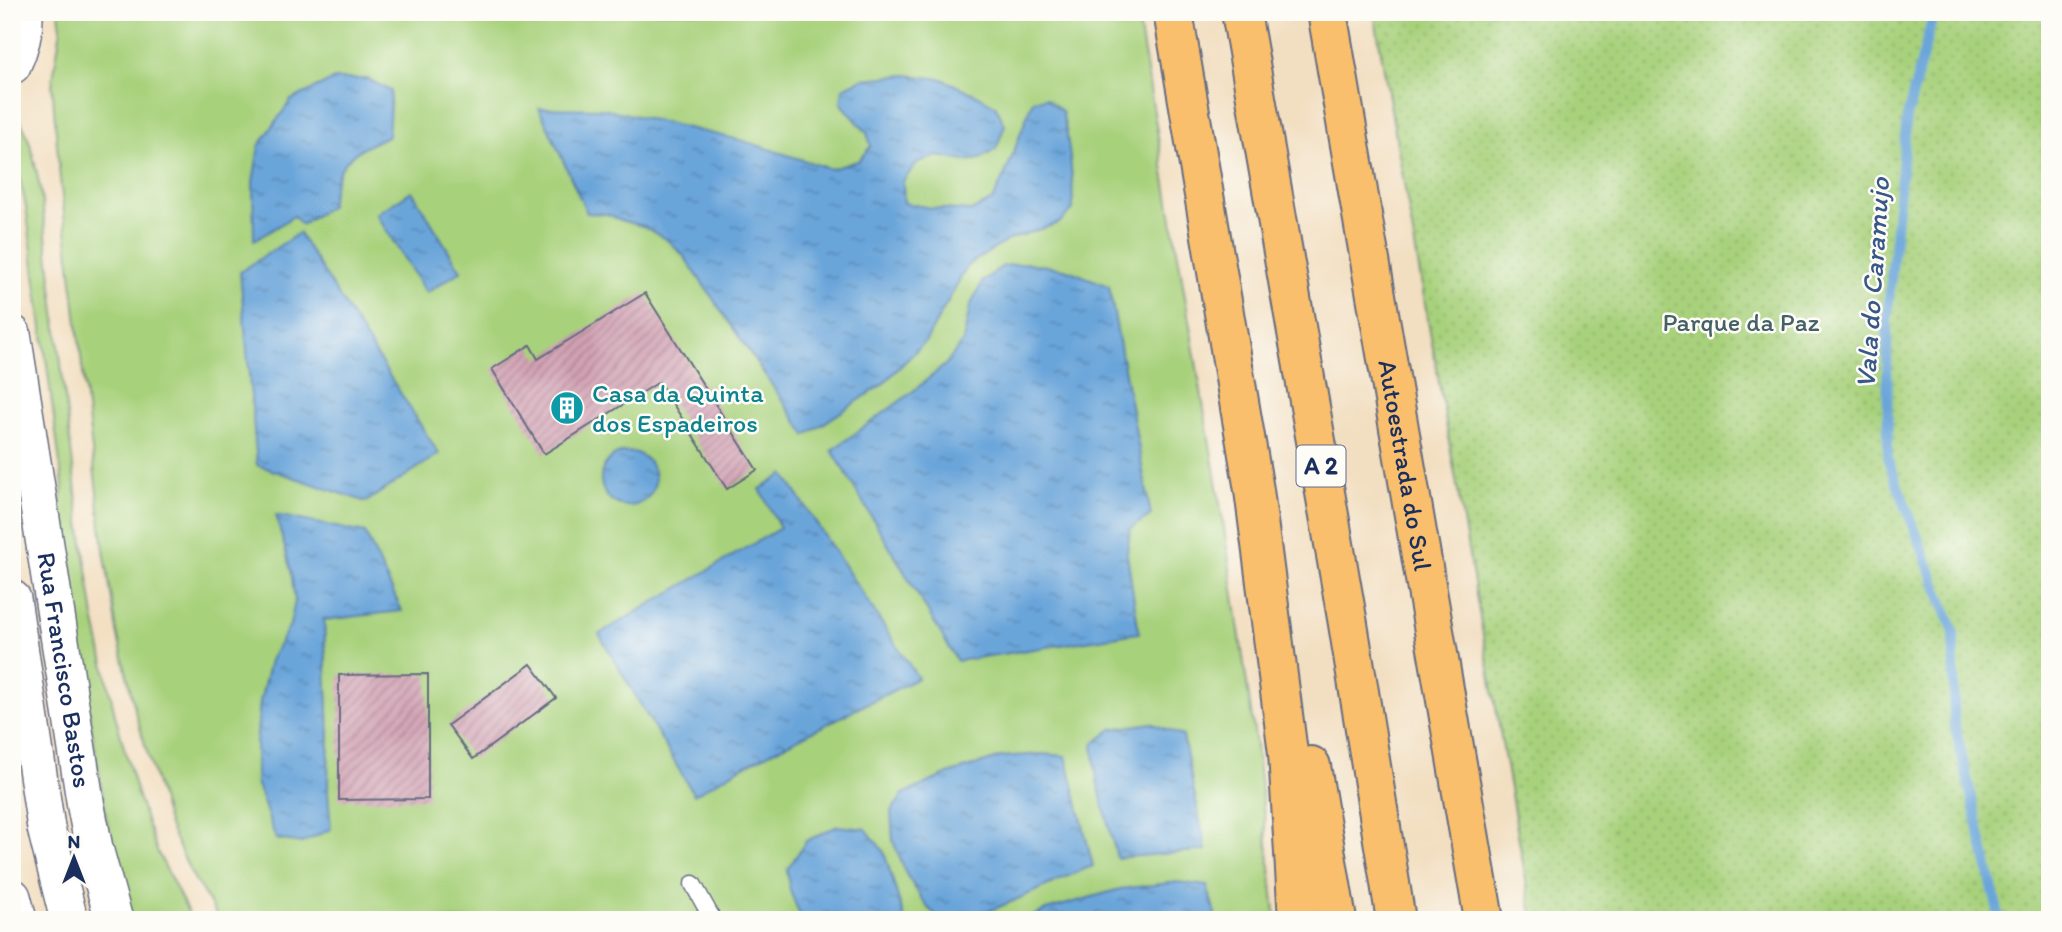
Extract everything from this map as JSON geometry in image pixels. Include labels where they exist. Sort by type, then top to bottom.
[{"type":"highway","points":[[1173,12],[1254,490],[1288,753],[1298,920]]},
{"type":"highway","name":"A 2","points":[[1241,12],[1348,624],[1396,920]]},
{"type":"highway","name":"Autoestrada do Sul","points":[[1327,12],[1484,920]]},
{"type":"highway","points":[[1254,490],[1304,726],[1337,920]]},
{"type":"street","points":[[12,65],[23,32],[23,12]]},
{"type":"street","name":"Rua Francisco Bastos","points":[[12,334],[86,807],[114,920]]},
{"type":"street","points":[[12,599],[47,828],[69,920]]},
{"type":"street","points":[[12,897],[18,920]]},
{"type":"lane","points":[[693,884],[713,920]]},
{"type":"green space","points":[[59,12],[1137,12],[1223,522],[1256,745],[1276,920],[220,920],[191,873],[169,826],[136,714],[117,632],[103,543],[60,179],[52,85],[61,29]]},
{"type":"green space","name":"Parque da Paz","points":[[1374,12],[2050,12],[2050,920],[1533,920]]},
{"type":"green space","points":[[12,110],[28,138],[41,193],[78,509],[94,617],[115,715],[137,794],[157,851],[192,920],[132,920],[108,829],[58,519],[63,486],[26,207],[12,144]]},
{"type":"water","points":[[906,75],[942,79],[977,95],[995,105],[1005,125],[996,149],[980,159],[965,161],[938,156],[918,162],[903,181],[904,203],[971,211],[993,200],[1033,100],[1046,98],[1062,111],[1070,160],[1073,209],[1059,223],[1010,239],[968,265],[926,341],[882,385],[806,435],[683,255],[666,239],[643,226],[607,214],[587,213],[539,108],[606,109],[744,141],[831,169],[858,161],[871,146],[867,133],[841,103],[843,88],[862,79]]},
{"type":"water","points":[[334,79],[368,79],[391,91],[388,136],[363,148],[347,161],[336,179],[330,206],[301,225],[294,216],[254,241],[253,182],[259,146],[291,100]]},
{"type":"water","points":[[412,191],[461,271],[426,293],[376,214]]},
{"type":"water","points":[[299,233],[439,454],[366,502],[257,465],[240,272]]},
{"type":"water","points":[[1028,263],[1065,269],[1109,286],[1151,515],[1130,529],[1127,554],[1139,633],[957,661],[832,450],[945,365],[963,341],[970,306],[983,281],[1003,266]]},
{"type":"water","points":[[628,452],[647,460],[655,479],[647,498],[628,506],[609,498],[601,479],[609,460]]},
{"type":"water","points":[[784,474],[918,678],[742,767],[694,795],[599,634],[780,528],[760,489]]},
{"type":"water","points":[[276,515],[365,533],[402,611],[324,620],[331,829],[302,843],[276,839],[256,782],[260,702],[270,660],[290,625],[295,601],[291,571]]},
{"type":"water","points":[[1151,723],[1183,736],[1206,850],[1117,858],[1097,781],[1093,744],[1112,729]]},
{"type":"water","points":[[1042,754],[1066,756],[1093,866],[979,914],[942,920],[928,908],[906,874],[893,841],[891,812],[903,794],[948,774],[1001,757]]},
{"type":"water","points":[[837,826],[866,829],[884,852],[905,920],[802,920],[790,891],[787,870],[806,841]]},
{"type":"water","points":[[1178,882],[1207,886],[1215,913],[1214,920],[1024,920],[1046,910],[1120,889]]},
{"type":"building","name":"Casa da Quinta dos Espadeiros","points":[[645,293],[757,470],[727,489],[659,382],[544,454],[492,369],[530,345],[538,359]]},
{"type":"building","points":[[531,664],[556,698],[473,759],[448,725]]},
{"type":"building","points":[[428,674],[428,799],[339,800],[339,675]]},
{"type":"waterway","name":"Vala do Caramujo","points":[[1934,12],[1907,117],[1887,320],[1888,460],[1954,632],[1954,722],[2000,920]]},
{"type":"place","name":"Casa da Quinta dos Espadeiros","points":[[567,408]]}]
